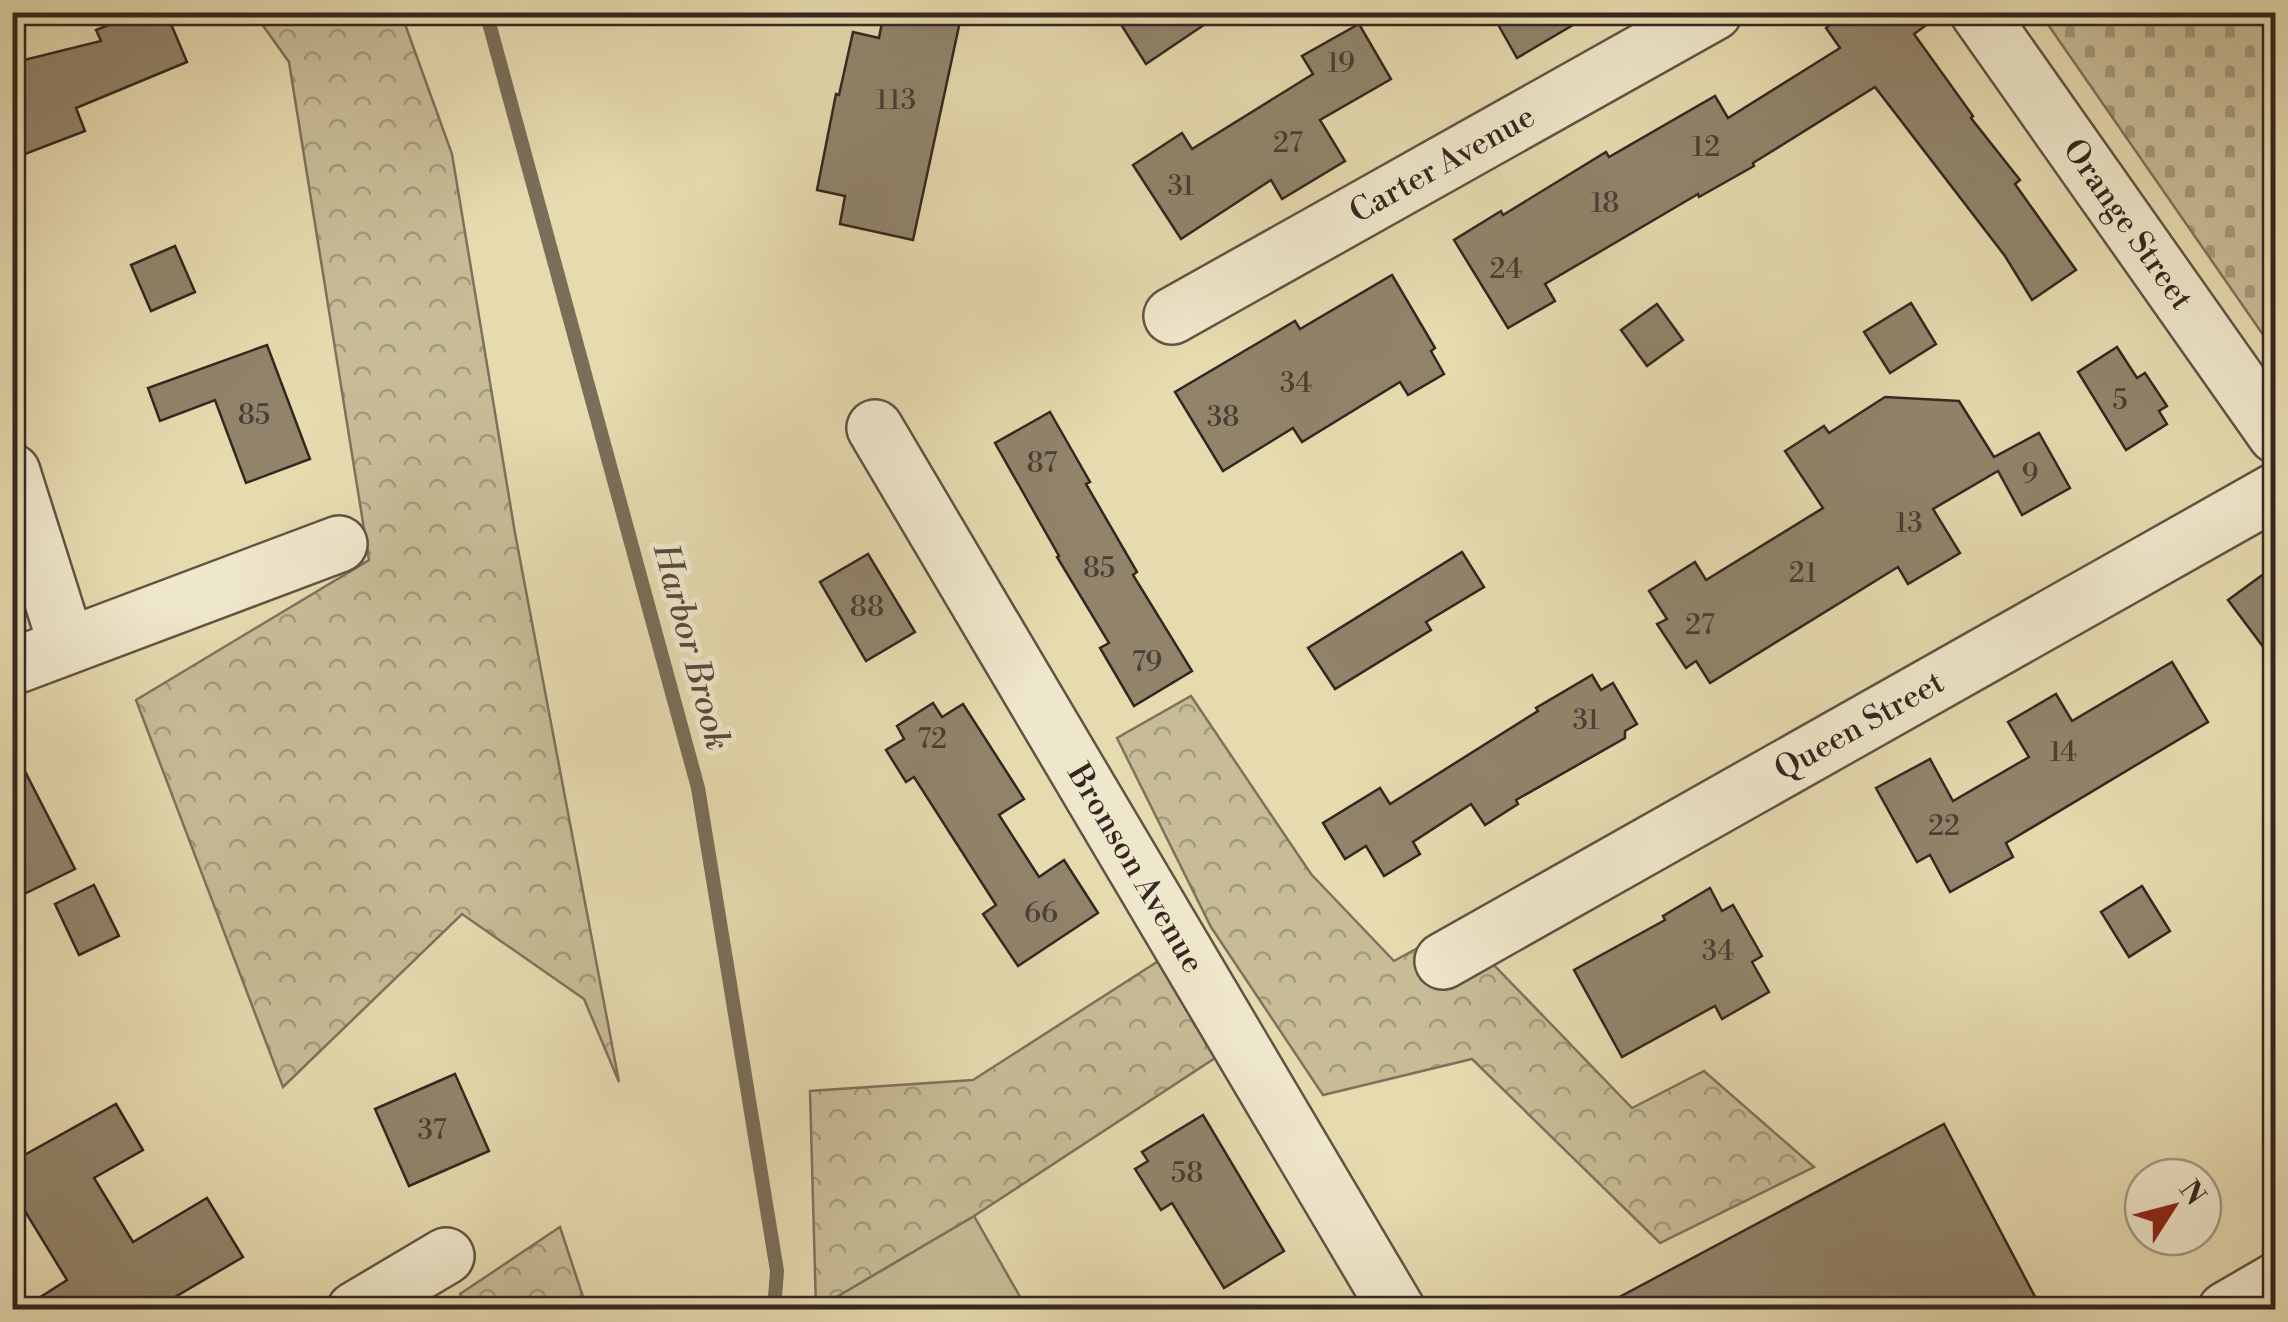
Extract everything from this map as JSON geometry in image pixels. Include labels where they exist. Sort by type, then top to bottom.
[{"type":"street","name":"Carter Avenue","points":[[1172,316],[1714,12]]},
{"type":"street","name":"Orange Street","points":[[1978,12],[2276,435]]},
{"type":"street","name":"Bronson Avenue","points":[[875,428],[1397,1310]]},
{"type":"street","points":[[12,472],[67,646]]},
{"type":"street","name":"Queen Street","points":[[1442,961],[2276,491]]},
{"type":"street","points":[[12,668],[339,544]]},
{"type":"street","points":[[355,1310],[446,1256]]},
{"type":"street","points":[[2226,1310],[2276,1282]]},
{"type":"green space","points":[[254,13],[401,13],[452,154],[515,533],[619,1082],[584,999],[462,914],[283,1087],[136,700],[369,560],[289,62]]},
{"type":"green space","points":[[2040,13],[2275,13],[2275,352]]},
{"type":"green space","points":[[1191,696],[1311,874],[1394,961],[1423,945],[1492,963],[1632,1108],[1704,1071],[1814,1167],[1660,1243],[1472,1059],[1323,1095],[1211,927],[1117,738]]},
{"type":"green space","points":[[1160,960],[1215,1058],[974,1216],[816,1309],[810,1091],[973,1080]]},
{"type":"green space","points":[[974,1216],[1027,1309],[816,1309]]},
{"type":"green space","points":[[560,1227],[587,1309],[468,1309],[460,1294]]},
{"type":"building","points":[[116,12],[166,12],[187,62],[76,108],[85,131],[12,159],[12,63],[101,41],[96,30],[119,21]]},
{"type":"building","points":[[884,12],[962,12],[913,240],[840,224],[845,196],[817,190],[853,32],[879,38]]},
{"type":"building","points":[[1143,12],[1223,12],[1146,64],[1122,26]]},
{"type":"building","points":[[1491,12],[1595,12],[1517,58]]},
{"type":"building","points":[[1847,12],[1944,12],[1914,34],[1971,118],[2020,180],[2015,184],[2076,270],[2032,300],[2005,256],[1875,87],[1753,163],[1754,166],[1699,197],[1698,194],[1545,284],[1555,301],[1508,328],[1454,240],[1606,152],[1609,157],[1715,96],[1728,118],[1840,48],[1826,28]]},
{"type":"building","points":[[1359,24],[1391,79],[1320,120],[1345,161],[1282,199],[1271,180],[1181,239],[1133,165],[1182,133],[1192,149],[1313,74],[1302,56]]},
{"type":"building","points":[[175,246],[195,292],[151,311],[131,265]]},
{"type":"building","points":[[1392,275],[1435,348],[1431,351],[1444,374],[1408,395],[1400,382],[1302,442],[1293,428],[1223,471],[1175,392],[1295,321],[1300,329]]},
{"type":"building","points":[[1911,303],[1936,344],[1890,373],[1864,332]]},
{"type":"building","points":[[1657,304],[1683,340],[1647,366],[1621,330]]},
{"type":"building","points":[[267,345],[310,459],[246,483],[215,400],[160,421],[148,388]]},
{"type":"building","points":[[2117,347],[2137,378],[2145,373],[2167,406],[2159,411],[2167,424],[2126,450],[2078,372]]},
{"type":"building","points":[[1885,397],[1959,401],[1994,457],[2039,433],[2070,488],[2022,515],[1998,471],[1933,509],[1960,553],[1908,584],[1898,567],[1710,683],[1696,661],[1686,668],[1657,624],[1667,619],[1649,591],[1695,562],[1706,580],[1823,508],[1785,451],[1824,426],[1829,433]]},
{"type":"building","points":[[1050,412],[1137,572],[1133,575],[1192,671],[1134,706],[1100,648],[1109,643],[995,443]]},
{"type":"building","points":[[1462,552],[1484,587],[1426,622],[1431,630],[1335,689],[1308,648]]},
{"type":"building","points":[[868,554],[915,632],[866,661],[820,582]]},
{"type":"building","points":[[2276,565],[2276,664],[2228,600]]},
{"type":"building","points":[[2172,662],[2208,722],[2006,843],[2013,857],[1950,892],[1930,855],[1917,862],[1876,788],[1930,759],[1953,801],[2029,757],[2008,722],[2056,694],[2072,721]]},
{"type":"building","points":[[1592,675],[1601,690],[1613,683],[1637,724],[1625,731],[1625,738],[1516,800],[1518,804],[1485,825],[1471,804],[1413,842],[1420,854],[1384,876],[1366,846],[1345,859],[1323,823],[1380,788],[1390,804]]},
{"type":"building","points":[[933,703],[942,717],[963,704],[1024,799],[999,815],[1039,877],[1064,860],[1098,913],[1018,966],[983,914],[996,905],[914,777],[906,782],[886,750],[904,739],[897,726]]},
{"type":"building","points":[[12,746],[75,869],[12,900]]},
{"type":"building","points":[[94,885],[119,936],[79,955],[55,904]]},
{"type":"building","points":[[2142,886],[2170,931],[2129,957],[2101,912]]},
{"type":"building","points":[[1710,888],[1722,911],[1733,905],[1762,956],[1752,962],[1769,992],[1722,1019],[1715,1006],[1622,1057],[1574,970],[1665,920],[1663,916]]},
{"type":"building","points":[[455,1074],[489,1151],[409,1186],[375,1109]]},
{"type":"building","points":[[116,1104],[143,1150],[94,1178],[133,1242],[207,1198],[243,1257],[153,1310],[20,1310],[67,1280],[12,1190],[12,1162]]},
{"type":"building","points":[[1203,1115],[1284,1251],[1224,1288],[1172,1203],[1161,1210],[1135,1169],[1148,1161],[1142,1152]]},
{"type":"building","points":[[1944,1124],[2042,1310],[1595,1310]]},
{"type":"waterway","name":"Harbor Brook","points":[[486,12],[698,788],[777,1271],[774,1310]]}]
